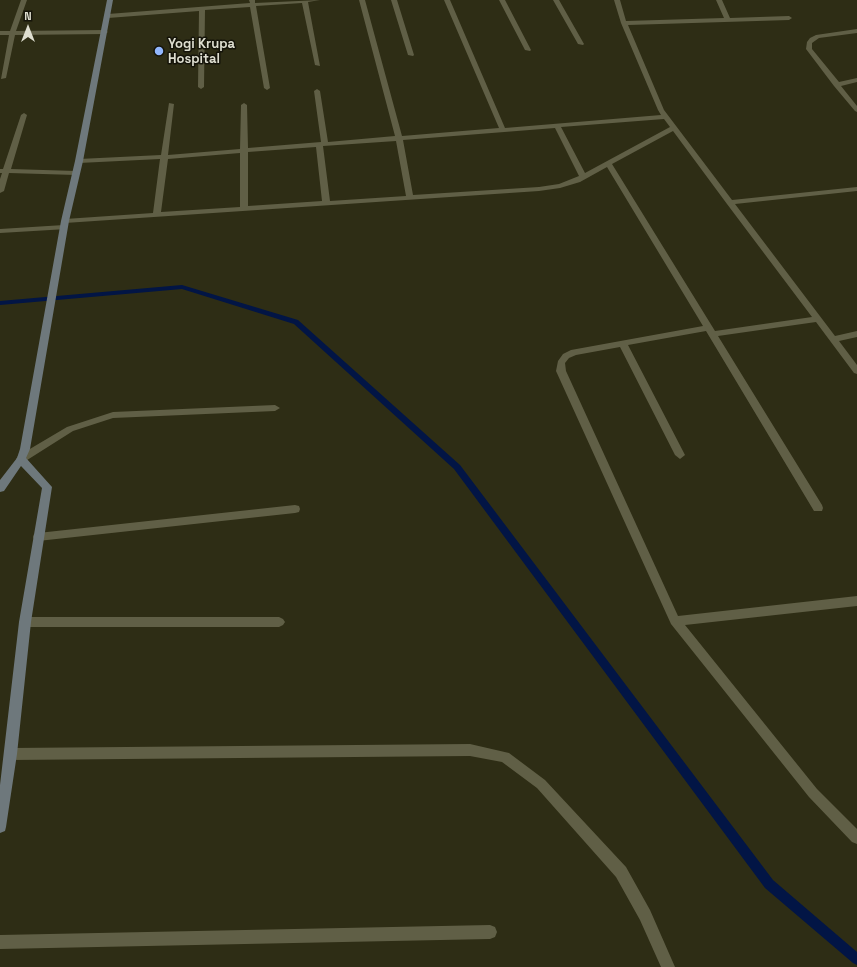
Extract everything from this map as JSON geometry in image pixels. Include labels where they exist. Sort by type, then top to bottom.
[{"type":"main road","points":[[0,488],[21,459],[25,449],[64,227],[79,161],[110,0]]},
{"type":"main road","points":[[0,827],[11,754],[25,622],[47,488],[21,459]]},
{"type":"street","points":[[3,78],[13,32],[24,0]]},
{"type":"street","points":[[307,0],[318,65]]},
{"type":"street","points":[[108,16],[194,7],[202,9],[253,2],[316,0]]},
{"type":"street","points":[[362,0],[399,138],[410,198]]},
{"type":"street","points":[[394,0],[411,55]]},
{"type":"street","points":[[447,0],[503,130]]},
{"type":"street","points":[[502,0],[528,50]]},
{"type":"street","points":[[556,0],[581,44]]},
{"type":"street","points":[[617,0],[624,23],[661,110],[857,371]]},
{"type":"street","points":[[719,0],[728,20]]},
{"type":"street","points":[[253,2],[267,88]]},
{"type":"street","points":[[201,87],[202,9]]},
{"type":"street","points":[[624,23],[789,18]]},
{"type":"street","points":[[857,31],[818,36],[808,43],[809,49],[857,110]]},
{"type":"street","points":[[0,33],[104,32]]},
{"type":"street","points":[[836,85],[857,80]]},
{"type":"street","points":[[317,91],[326,203]]},
{"type":"street","points":[[157,214],[171,104]]},
{"type":"street","points":[[244,105],[244,209]]},
{"type":"street","points":[[0,191],[2,171],[24,115]]},
{"type":"street","points":[[79,161],[164,156],[666,117]]},
{"type":"street","points":[[557,126],[583,177]]},
{"type":"street","points":[[0,231],[64,227],[157,214],[410,198],[539,189],[560,186],[583,177],[674,128]]},
{"type":"street","points":[[608,163],[818,508]]},
{"type":"street","points":[[2,171],[76,173]]},
{"type":"street","points":[[730,202],[857,190]]},
{"type":"street","points":[[818,319],[622,343],[574,352],[566,356],[561,363],[561,371],[675,621],[813,793],[857,838]]},
{"type":"street","points":[[833,339],[857,334]]},
{"type":"street","points":[[622,343],[680,455]]},
{"type":"street","points":[[21,459],[70,429],[90,421],[113,415],[275,408]]},
{"type":"street","points":[[38,537],[295,509]]},
{"type":"street","points":[[675,621],[857,601]]},
{"type":"street","points":[[25,622],[280,622]]},
{"type":"street","points":[[11,754],[470,750],[505,757],[541,784],[621,872],[645,915],[668,967]]},
{"type":"street","points":[[0,942],[490,932]]},
{"type":"waterway","points":[[0,303],[182,287],[296,322],[457,467],[769,884],[857,959]]},
{"type":"place","name":"Yogi Krupa Hospital","points":[[159,51]]}]
